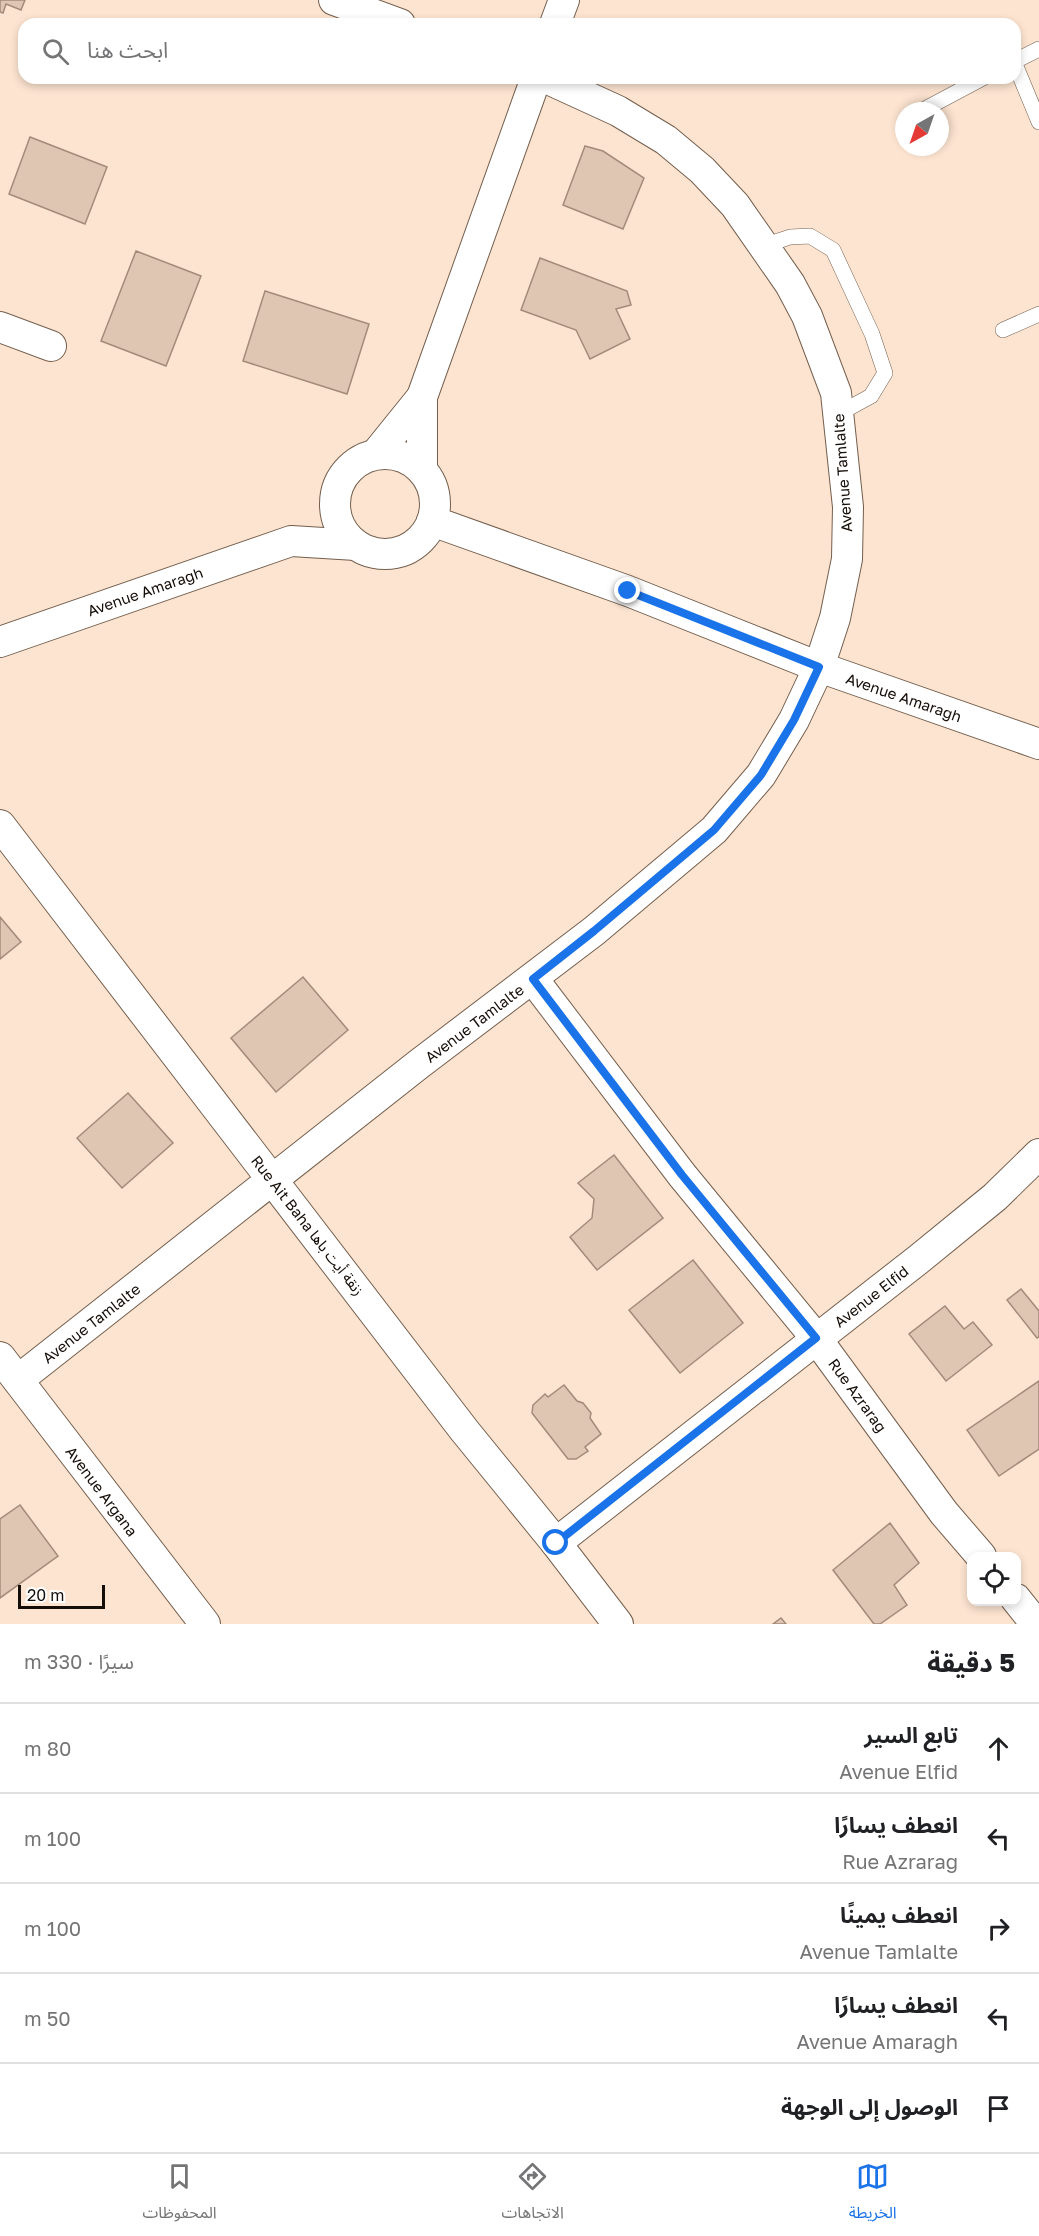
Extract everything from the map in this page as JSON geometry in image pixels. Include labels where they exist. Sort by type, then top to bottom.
[{"type":"street","points":[[334,0],[384,18]]},
{"type":"street","points":[[557,18],[564,0]]},
{"type":"street","points":[[422,470],[423,397],[534,84]]},
{"type":"street","name":"Avenue Tamlalte","points":[[9,1369],[273,1179],[419,1064],[533,979],[638,895],[714,830],[761,775],[794,720],[819,667],[835,618],[847,559],[848,507],[836,393],[807,316],[790,284],[735,206],[702,170],[666,140],[618,111],[559,84]]},
{"type":"street","points":[[0,327],[51,346]]},
{"type":"street","points":[[376,454],[423,397]]},
{"type":"street","points":[[376,454],[393,454],[409,460],[422,470],[430,482],[435,508],[432,521],[423,537],[408,548],[391,554],[373,553],[356,545],[343,532],[335,514],[335,495],[340,480],[349,468],[361,459],[376,454]]},
{"type":"street","name":"Avenue Amaragh","points":[[291,541],[335,495]]},
{"type":"street","name":"Avenue Amaragh","points":[[432,521],[628,591],[819,667],[1039,744]]},
{"type":"street","name":"Avenue Amaragh","points":[[0,642],[291,541],[356,545]]},
{"type":"street","name":"Rue Ait Baha زنقة أيت باها","points":[[0,825],[464,1430],[556,1543],[618,1624]]},
{"type":"street","name":"Rue Azrarag","points":[[533,979],[682,1175],[816,1338],[944,1513],[977,1552]]},
{"type":"street","name":"Avenue Elfid","points":[[556,1543],[920,1259],[995,1197],[1039,1154]]},
{"type":"street","name":"Avenue Argana","points":[[9,1369],[205,1624]]},
{"type":"street","points":[[1021,1604],[1036,1624]]},
{"type":"lane","points":[[1021,58],[1039,48]]},
{"type":"lane","points":[[1021,77],[1039,122]]},
{"type":"lane","points":[[938,102],[972,84]]},
{"type":"lane","points":[[763,246],[790,237],[810,236],[832,250],[872,334],[885,373],[871,396],[838,414]]},
{"type":"lane","points":[[1003,330],[1039,314]]},
{"type":"building","points":[[0,0],[25,0],[21,10],[6,4],[3,13],[0,12]]},
{"type":"building","points":[[30,137],[107,167],[85,224],[9,194]]},
{"type":"building","points":[[585,146],[603,151],[644,178],[623,229],[563,205]]},
{"type":"building","points":[[136,251],[201,276],[166,366],[101,341]]},
{"type":"building","points":[[540,258],[627,291],[631,305],[616,309],[630,339],[590,359],[576,330],[521,310]]},
{"type":"building","points":[[265,291],[369,324],[347,394],[243,361]]},
{"type":"building","points":[[0,917],[21,942],[0,959]]},
{"type":"building","points":[[303,977],[348,1030],[276,1092],[231,1038]]},
{"type":"building","points":[[128,1093],[173,1143],[122,1188],[77,1138]]},
{"type":"building","points":[[614,1155],[663,1218],[597,1270],[570,1237],[592,1218],[594,1199],[578,1183]]},
{"type":"building","points":[[693,1260],[743,1323],[680,1373],[629,1310]]},
{"type":"building","points":[[1021,1289],[1039,1311],[1039,1337],[1037,1338],[1007,1300]]},
{"type":"building","points":[[945,1306],[964,1329],[973,1322],[992,1345],[946,1381],[909,1334]]},
{"type":"building","points":[[1039,1381],[1039,1449],[999,1476],[967,1430]]},
{"type":"building","points":[[564,1385],[591,1413],[590,1418],[601,1434],[585,1447],[588,1451],[576,1459],[568,1459],[532,1413],[533,1405],[545,1394],[548,1397]]},
{"type":"building","points":[[20,1505],[58,1556],[0,1598],[0,1519]]},
{"type":"building","points":[[890,1523],[919,1563],[894,1585],[907,1605],[880,1624],[874,1624],[833,1570]]},
{"type":"building","points":[[781,1618],[786,1624],[773,1624]]},
{"type":"route","points":[[556,1543],[816,1338],[682,1175],[533,979],[665,873],[714,830],[761,775],[794,720],[819,667],[628,591]]}]
